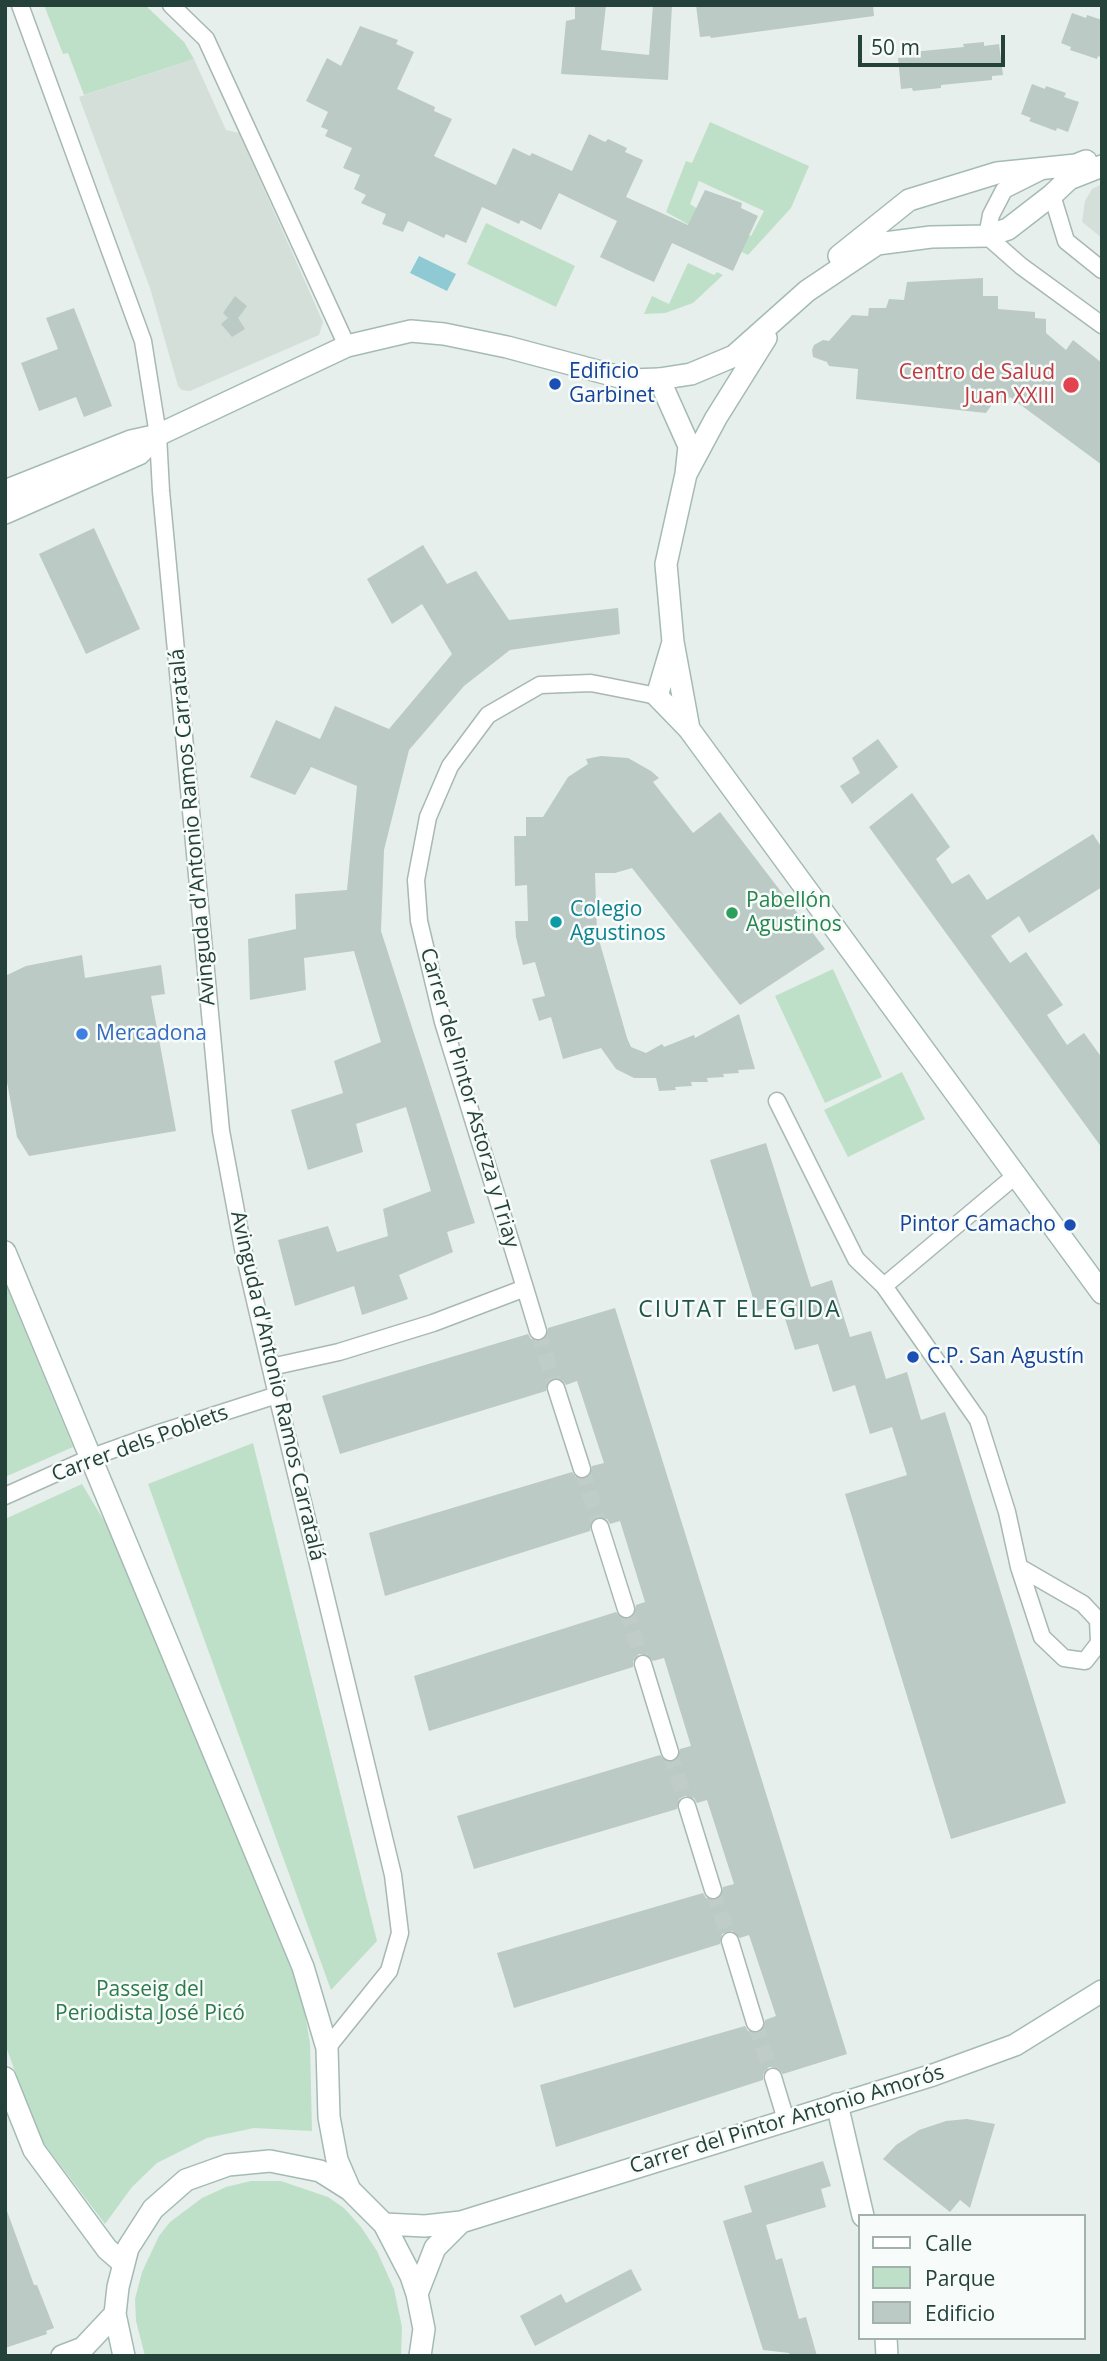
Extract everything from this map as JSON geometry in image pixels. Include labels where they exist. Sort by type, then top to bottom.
[{"type":"street","name":"Avinguda d'Antonio Ramos Carratalá","points":[[20,5],[143,341],[158,435],[221,1131],[243,1248],[276,1395],[391,1867],[400,1933],[389,1971],[327,2048]]},
{"type":"street","points":[[171,5],[206,40],[347,346]]},
{"type":"street","points":[[686,474],[716,418],[762,343],[830,264],[909,200],[997,173],[1076,165],[1102,153]]},
{"type":"street","points":[[5,491],[131,441],[158,435],[347,346],[411,331],[444,334],[507,347],[631,380],[691,374],[734,356],[807,291],[877,244],[931,237],[987,236],[1008,229],[1069,179],[1102,166]]},
{"type":"street","points":[[987,236],[991,215],[1004,190],[1046,169]]},
{"type":"street","points":[[1052,195],[1066,241],[1102,270]]},
{"type":"street","points":[[987,236],[1021,266],[1102,325]]},
{"type":"street","points":[[659,379],[689,446],[686,474],[666,564],[673,642],[689,729]]},
{"type":"street","points":[[5,513],[139,454],[158,435]]},
{"type":"street","points":[[673,642],[657,696],[689,729],[1102,1293]]},
{"type":"street","name":"Carrer del Pintor Astorza y Triay","points":[[538,1331],[443,1022],[419,921],[416,880],[428,817],[450,766],[488,715],[540,685],[591,683],[657,696]]},
{"type":"street","points":[[777,1101],[856,1259],[884,1286],[978,1420],[1007,1512],[1019,1567],[1042,1637],[1064,1658],[1085,1661],[1099,1643],[1098,1620],[1083,1604],[1019,1567]]},
{"type":"street","points":[[884,1286],[1015,1176]]},
{"type":"street","points":[[5,1252],[303,1967],[327,2048],[329,2116],[337,2160],[350,2190]]},
{"type":"street","points":[[271,1367],[339,1352],[421,1327],[525,1287]]},
{"type":"street","points":[[556,1388],[582,1469]]},
{"type":"street","name":"Carrer dels Poblets","points":[[5,1496],[92,1457],[276,1395]]},
{"type":"street","points":[[600,1527],[626,1609]]},
{"type":"street","points":[[643,1664],[670,1752]]},
{"type":"street","points":[[687,1805],[713,1889]]},
{"type":"street","points":[[730,1941],[755,2023]]},
{"type":"street","name":"Carrer del Pintor Antonio Amorós","points":[[384,2224],[425,2226],[461,2222],[933,2075],[1015,2045],[1102,1991]]},
{"type":"street","points":[[773,2077],[786,2120]]},
{"type":"street","points":[[5,2078],[34,2150],[107,2249],[123,2263]]},
{"type":"street","points":[[837,2104],[863,2214]]},
{"type":"street","points":[[124,2356],[115,2314],[123,2263],[128,2248],[153,2210],[186,2180],[228,2165],[270,2161],[320,2171],[350,2190],[384,2224],[411,2276],[417,2294],[424,2329],[420,2356]]},
{"type":"street","name":"Carrer del Pintor Antonio Amorós","points":[[417,2294],[435,2248],[461,2222]]},
{"type":"street","points":[[62,2356],[83,2348],[115,2314]]},
{"type":"shaded area","points":[[194,59],[226,130],[239,133],[323,322],[319,335],[190,391],[182,390],[178,386],[150,288],[79,97]]},
{"type":"shaded area","points":[[1102,184],[1102,238],[1082,222],[1085,201],[1092,189]]},
{"type":"green space","points":[[44,5],[145,5],[184,42],[194,59],[84,95],[68,53],[63,54]]},
{"type":"green space","points":[[710,122],[809,166],[791,208],[748,255],[730,246],[737,230],[751,236],[764,211],[699,181],[690,204],[701,211],[693,227],[666,212],[686,161],[692,163]]},
{"type":"green space","points":[[486,223],[575,266],[556,307],[467,264]]},
{"type":"green space","points":[[688,263],[714,275],[717,272],[723,275],[693,303],[665,313],[644,314],[652,296],[669,304]]},
{"type":"green space","points":[[833,969],[882,1077],[825,1103],[775,996]]},
{"type":"green space","points":[[902,1072],[925,1119],[848,1157],[824,1110]]},
{"type":"green space","points":[[5,1283],[73,1447],[5,1477]]},
{"type":"green space","points":[[253,1443],[377,1941],[331,1990],[148,1484]]},
{"type":"green space","name":"Passeig del Periodista José Picó","points":[[82,1484],[110,1531],[288,1959],[303,2003],[310,2043],[312,2131],[254,2128],[207,2138],[157,2163],[132,2187],[105,2224],[39,2137],[5,2044],[5,1519]]},
{"type":"green space","points":[[251,2181],[281,2181],[328,2197],[344,2208],[361,2227],[377,2251],[394,2289],[402,2327],[401,2356],[145,2356],[136,2321],[135,2299],[142,2272],[159,2236],[170,2222],[202,2198],[226,2187]]},
{"type":"water","points":[[419,256],[456,274],[447,291],[410,273]]},
{"type":"building","points":[[575,5],[606,5],[601,50],[649,55],[653,5],[672,5],[668,80],[561,74],[566,21],[575,19]]},
{"type":"building","points":[[696,5],[873,5],[874,16],[711,38],[700,37]]},
{"type":"building","points":[[1072,13],[1102,20],[1102,58],[1098,56],[1097,59],[1070,50],[1071,47],[1061,43]]},
{"type":"building","points":[[360,26],[398,40],[396,44],[414,52],[397,89],[435,107],[434,111],[452,119],[434,156],[496,185],[513,148],[530,156],[532,153],[572,171],[589,134],[605,142],[608,139],[627,148],[625,152],[643,160],[626,197],[688,225],[705,190],[742,203],[741,208],[758,216],[733,271],[672,243],[654,282],[600,257],[617,221],[559,193],[541,230],[521,220],[519,224],[482,207],[466,243],[446,234],[444,238],[408,221],[403,232],[382,224],[386,214],[361,203],[366,195],[354,189],[360,175],[343,168],[352,148],[325,136],[328,130],[321,127],[328,112],[306,101],[327,58],[341,66]]},
{"type":"building","points":[[984,42],[984,46],[999,44],[1003,75],[992,76],[992,80],[941,85],[941,88],[913,91],[912,88],[901,89],[898,58],[912,56],[912,52],[964,47],[963,44]]},
{"type":"building","points":[[1032,84],[1066,93],[1064,97],[1079,102],[1068,132],[1057,128],[1056,131],[1029,121],[1031,118],[1021,114]]},
{"type":"building","points":[[983,278],[983,296],[998,296],[998,309],[1035,312],[1035,318],[1046,319],[1046,333],[1066,350],[1073,340],[1102,363],[1102,465],[1010,397],[1005,403],[993,403],[986,413],[856,399],[858,369],[829,366],[827,362],[813,357],[814,345],[823,340],[829,341],[852,315],[868,316],[869,308],[886,308],[889,299],[904,300],[907,282]]},
{"type":"building","points":[[235,296],[247,306],[238,318],[245,329],[232,337],[221,324],[228,318],[223,313]]},
{"type":"building","points":[[74,308],[112,406],[84,417],[76,397],[39,411],[21,363],[58,349],[46,318]]},
{"type":"building","points":[[94,528],[140,629],[86,654],[39,554]]},
{"type":"building","points":[[423,545],[447,584],[476,571],[509,620],[618,608],[620,634],[510,650],[464,686],[409,750],[384,850],[381,931],[475,1223],[447,1232],[453,1252],[399,1275],[408,1299],[362,1315],[354,1286],[295,1306],[278,1240],[328,1226],[337,1252],[388,1236],[383,1209],[431,1191],[406,1107],[356,1124],[363,1152],[308,1170],[291,1110],[343,1093],[334,1061],[381,1042],[354,951],[304,958],[306,990],[250,1000],[248,939],[296,929],[295,894],[347,890],[357,786],[311,767],[295,795],[250,777],[276,720],[320,739],[335,706],[389,729],[452,654],[422,604],[392,624],[367,579]]},
{"type":"building","points":[[878,739],[898,767],[852,804],[840,786],[860,773],[852,758]]},
{"type":"building","name":"Colegio Agustinos","points":[[601,756],[628,758],[651,771],[659,778],[653,782],[693,833],[720,812],[825,949],[740,1005],[632,868],[615,873],[595,873],[597,933],[631,1047],[646,1053],[662,1044],[664,1047],[694,1035],[695,1038],[739,1014],[755,1069],[738,1070],[739,1073],[723,1074],[724,1077],[707,1078],[708,1082],[691,1082],[692,1086],[675,1087],[676,1090],[659,1091],[656,1078],[634,1078],[616,1069],[601,1048],[563,1059],[551,1017],[539,1021],[532,999],[545,996],[535,962],[523,965],[516,937],[515,921],[528,921],[527,885],[515,886],[514,836],[526,836],[526,817],[543,817],[568,777],[588,764],[586,759]]},
{"type":"building","points":[[912,793],[950,847],[936,859],[952,884],[969,874],[987,900],[1093,834],[1102,848],[1102,887],[1029,933],[1019,916],[991,936],[1010,963],[1026,952],[1063,1005],[1047,1015],[1067,1045],[1084,1033],[1102,1058],[1102,1148],[869,827]]},
{"type":"building","name":"Mercadona","points":[[82,955],[85,978],[161,965],[165,994],[151,996],[176,1131],[29,1156],[17,1137],[5,1071],[5,976],[26,966]]},
{"type":"building","points":[[766,1143],[811,1287],[832,1280],[850,1337],[871,1331],[886,1379],[907,1372],[921,1420],[945,1412],[1066,1803],[951,1839],[845,1494],[907,1475],[892,1427],[870,1434],[855,1385],[833,1392],[818,1344],[795,1350],[780,1303],[757,1311],[710,1160]]},
{"type":"building","points":[[615,1308],[847,2054],[783,2074],[776,2067],[769,2067],[763,2074],[763,2080],[556,2147],[540,2085],[745,2026],[748,2031],[757,2033],[763,2030],[765,2020],[776,2016],[749,1935],[740,1938],[732,1931],[722,1934],[720,1944],[514,2008],[497,1953],[703,1893],[706,1898],[715,1900],[721,1897],[723,1887],[734,1884],[707,1800],[697,1803],[694,1798],[685,1796],[679,1799],[677,1809],[474,1869],[457,1816],[660,1755],[667,1762],[677,1760],[680,1749],[691,1746],[664,1658],[653,1661],[646,1654],[639,1654],[633,1661],[633,1667],[429,1731],[414,1676],[616,1612],[624,1619],[634,1616],[636,1605],[645,1602],[620,1521],[610,1524],[607,1519],[598,1517],[592,1520],[590,1531],[385,1596],[369,1533],[572,1472],[576,1477],[585,1479],[590,1475],[592,1466],[604,1463],[577,1381],[566,1385],[562,1380],[553,1378],[548,1382],[546,1391],[340,1454],[322,1396],[528,1334],[531,1339],[540,1341],[546,1338],[548,1328]]},
{"type":"building","points":[[967,2119],[995,2124],[970,2208],[960,2200],[950,2212],[883,2159],[896,2145],[919,2130],[946,2121]]},
{"type":"building","points":[[823,2161],[831,2186],[821,2189],[826,2207],[766,2225],[776,2260],[782,2258],[799,2319],[806,2317],[817,2356],[791,2356],[789,2353],[763,2350],[723,2221],[752,2212],[744,2186]]},
{"type":"building","points":[[7,2211],[34,2285],[37,2285],[54,2328],[46,2331],[47,2334],[5,2348]]},
{"type":"building","points":[[631,2269],[642,2290],[535,2346],[520,2316],[561,2294],[566,2303]]},
{"type":"tunnel","points":[[538,1331],[556,1388]]},
{"type":"tunnel","points":[[582,1469],[600,1527]]},
{"type":"tunnel","points":[[626,1609],[643,1664]]},
{"type":"tunnel","points":[[670,1752],[687,1806]]},
{"type":"tunnel","points":[[713,1890],[730,1941]]},
{"type":"tunnel","points":[[755,2023],[773,2077]]},
{"type":"place","name":"Edificio Garbinet","points":[[555,384]]},
{"type":"place","name":"Centro de Salud Juan XXIII","points":[[1071,385]]},
{"type":"place","name":"Pabellón Agustinos","points":[[732,913]]},
{"type":"place","name":"Colegio Agustinos","points":[[556,922]]},
{"type":"place","name":"Mercadona","points":[[82,1034]]},
{"type":"place","name":"Pintor Camacho","points":[[1070,1225]]},
{"type":"place","name":"C.P. San Agustín","points":[[913,1357]]},
{"type":"district","name":"CIUTAT ELEGIDA","points":[[740,1310]]}]
